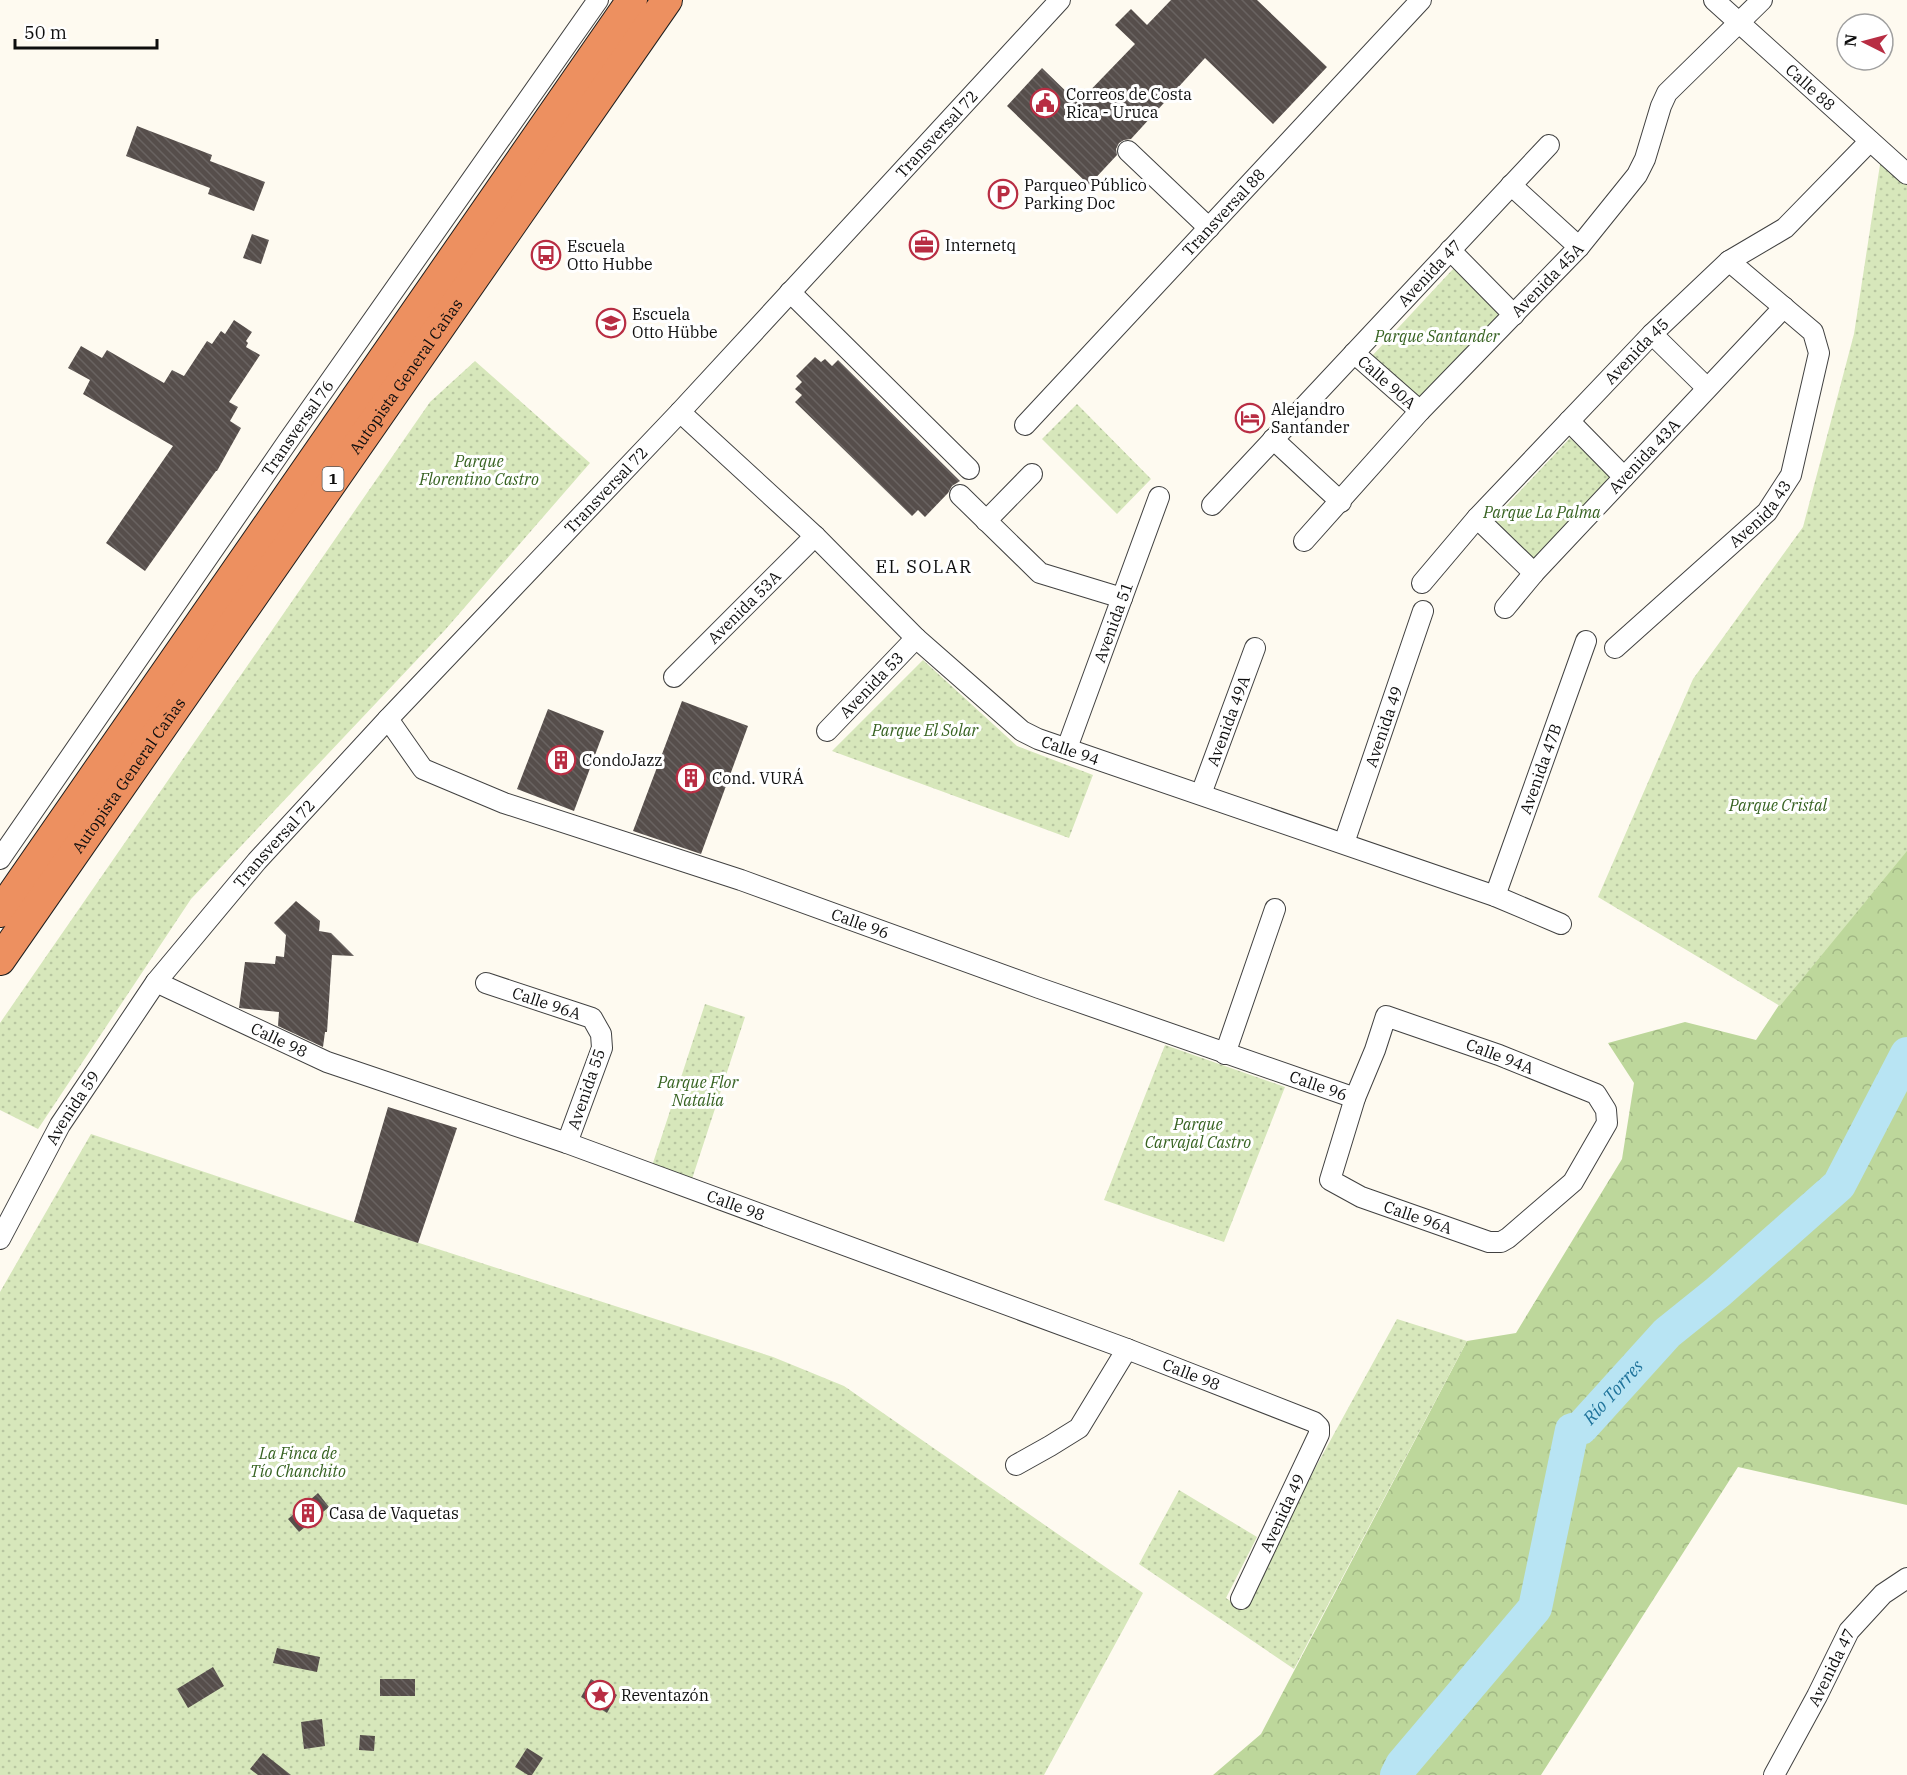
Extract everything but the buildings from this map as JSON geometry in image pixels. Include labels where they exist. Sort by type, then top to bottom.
[{"type":"highway","name":"Autopista General Cañas","points":[[0,912],[632,0]]},
{"type":"highway","name":"Autopista General Cañas","points":[[0,960],[667,0]]},
{"type":"street","name":"Transversal 76","points":[[0,859],[288,441],[598,0]]},
{"type":"street","name":"Transversal 72","points":[[156,982],[257,861],[388,718],[680,412],[1060,0]]},
{"type":"street","name":"Transversal 88","points":[[1025,425],[1421,0]]},
{"type":"street","name":"Calle 88","points":[[1714,0],[1907,174]]},
{"type":"street","name":"Avenida 45A","points":[[1304,542],[1420,411],[1579,247],[1637,175],[1645,159],[1660,106],[1667,93],[1762,0]]},
{"type":"street","name":"Avenida 45","points":[[1422,583],[1477,518],[1652,334],[1729,261],[1785,228],[1870,141]]},
{"type":"street","name":"Avenida 47","points":[[1212,505],[1549,145]]},
{"type":"street","points":[[1128,151],[1209,228]]},
{"type":"street","points":[[1511,185],[1579,247]]},
{"type":"street","points":[[1450,250],[1514,315]]},
{"type":"street","points":[[1729,261],[1784,307]]},
{"type":"street","points":[[790,292],[969,469]]},
{"type":"street","name":"Avenida 43","points":[[1615,648],[1767,512],[1791,475],[1819,353],[1813,332],[1784,307]]},
{"type":"street","name":"Avenida 43A","points":[[1505,608],[1534,573],[1784,307]]},
{"type":"street","points":[[1652,334],[1707,388]]},
{"type":"street","name":"Calle 90A","points":[[1354,353],[1420,411]]},
{"type":"street","name":"Calle 94","points":[[680,412],[814,536],[916,638],[1022,731],[1038,739],[1495,896],[1561,924]]},
{"type":"street","points":[[1569,422],[1624,477]]},
{"type":"street","points":[[1274,439],[1341,502]]},
{"type":"street","points":[[986,521],[1032,474]]},
{"type":"street","points":[[960,495],[1040,573],[1122,598]]},
{"type":"street","name":"Avenida 51","points":[[1067,748],[1159,497]]},
{"type":"street","points":[[1477,518],[1534,573]]},
{"type":"street","name":"Avenida 53A","points":[[675,677],[814,536]]},
{"type":"street","name":"Avenida 49","points":[[1344,843],[1423,611]]},
{"type":"street","name":"Avenida 53","points":[[827,731],[916,638]]},
{"type":"street","name":"Avenida 47B","points":[[1495,896],[1586,641]]},
{"type":"street","name":"Avenida 49A","points":[[1201,794],[1255,648]]},
{"type":"street","name":"Calle 96","points":[[388,718],[423,769],[504,803],[741,880],[1225,1054],[1355,1098]]},
{"type":"street","points":[[1225,1054],[1275,909]]},
{"type":"street","name":"Calle 98","points":[[156,982],[327,1062],[567,1143],[1127,1349],[1314,1422],[1318,1427]]},
{"type":"street","name":"Avenida 59","points":[[0,1239],[60,1125],[156,982]]},
{"type":"street","name":"Calle 96A","points":[[486,983],[592,1018],[601,1034]]},
{"type":"street","name":"Calle 94A","points":[[1355,1098],[1386,1016],[1499,1055],[1596,1094],[1606,1110],[1607,1124],[1573,1182],[1508,1238]]},
{"type":"street","name":"Avenida 55","points":[[567,1143],[602,1048],[601,1034]]},
{"type":"street","name":"Calle 96A","points":[[1355,1098],[1330,1180],[1361,1197],[1489,1242],[1501,1242],[1508,1238]]},
{"type":"street","points":[[1016,1465],[1079,1428],[1127,1349]]},
{"type":"street","name":"Avenida 49","points":[[1241,1599],[1319,1434],[1318,1427]]},
{"type":"street","name":"Avenida 47","points":[[1774,1775],[1849,1631],[1883,1594],[1907,1578]]},
{"type":"green space","name":"Parque Cristal","points":[[1881,158],[1907,182],[1907,851],[1780,1006],[1598,897],[1693,679],[1803,527],[1854,334]]},
{"type":"green space","name":"Parque Santander","points":[[1454,268],[1502,315],[1420,403],[1371,357]]},
{"type":"green space","name":"Parque Florentino Castro","points":[[475,361],[590,463],[445,630],[191,899],[38,1129],[0,1110],[0,1023],[430,402]]},
{"type":"green space","points":[[1077,404],[1151,479],[1117,514],[1042,439]]},
{"type":"green space","name":"Parque La Palma","points":[[1570,438],[1612,478],[1533,565],[1491,522]]},
{"type":"green space","name":"Parque El Solar","points":[[923,660],[1017,746],[1093,775],[1069,838],[832,751]]},
{"type":"green space","points":[[1907,826],[1907,1505],[1738,1467],[1541,1775],[1213,1775],[1261,1734],[1467,1341],[1516,1333],[1622,1159],[1634,1083],[1608,1043],[1685,1022],[1756,1040],[1874,861]]},
{"type":"green space","name":"Parque Flor Natalia","points":[[705,1004],[745,1017],[692,1179],[652,1166]]},
{"type":"green space","name":"Parque Carvajal Castro","points":[[1165,1045],[1285,1087],[1224,1242],[1104,1200]]},
{"type":"green space","name":"La Finca de Tío Chanchito","points":[[91,1134],[354,1222],[773,1357],[844,1386],[1143,1593],[1044,1775],[0,1775],[0,1292]]},
{"type":"green space","points":[[1397,1319],[1467,1341],[1294,1669],[1139,1564],[1179,1490],[1257,1537],[1226,1598],[1239,1607]]},
{"type":"waterway","name":"Río Torres","points":[[1397,1775],[1402,1765],[1535,1608],[1572,1430],[1581,1428],[1667,1333],[1718,1292],[1839,1185],[1907,1054]]},
{"type":"place","name":"Correos de Costa Rica - Uruca","points":[[1045,103]]},
{"type":"place","name":"Parqueo Público Parking Doc","points":[[1003,194]]},
{"type":"place","name":"Internetq","points":[[924,245]]},
{"type":"place","name":"Escuela Otto Hubbe","points":[[546,255]]},
{"type":"place","name":"Escuela Otto Hübbe","points":[[611,323]]},
{"type":"place","name":"Alejandro Santander","points":[[1250,418]]},
{"type":"place","name":"CondoJazz","points":[[561,760]]},
{"type":"place","name":"Cond. VURÁ","points":[[691,778]]},
{"type":"place","name":"Casa de Vaquetas","points":[[308,1513]]},
{"type":"place","name":"Reventazón","points":[[600,1695]]},
{"type":"district","name":"EL SOLAR","points":[[924,567]]}]
